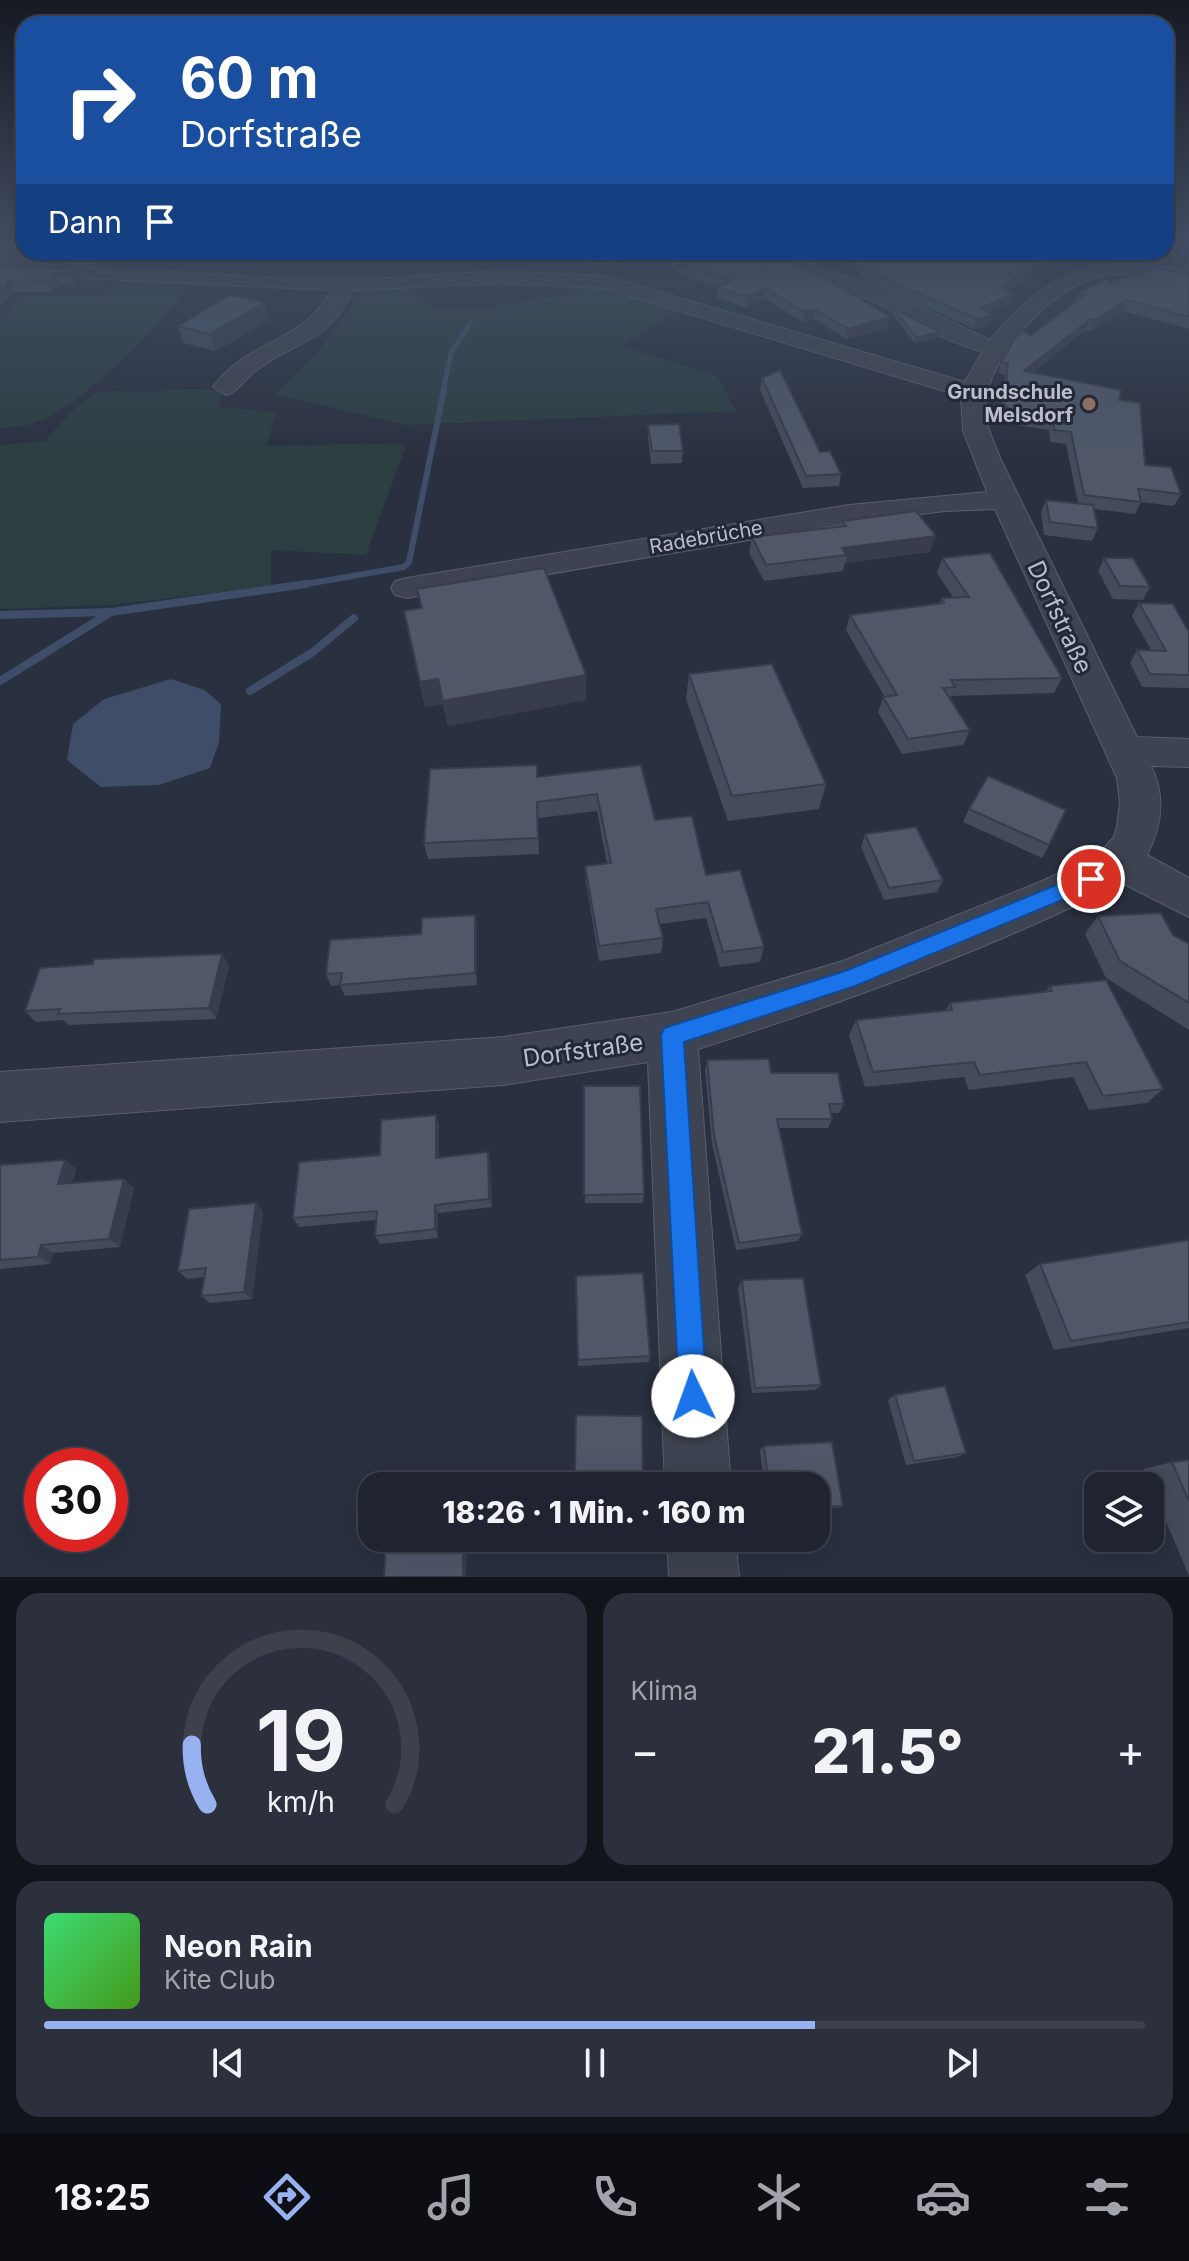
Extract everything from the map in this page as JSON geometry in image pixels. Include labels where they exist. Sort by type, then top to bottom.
[{"type":"street","points":[[226,387],[253,360],[320,325],[328,312]]},
{"type":"street","points":[[708,312],[793,340],[974,391],[996,349],[1031,312]]},
{"type":"street","points":[[908,312],[968,342],[996,349]]},
{"type":"street","name":"Dorfstraße","points":[[0,1097],[503,1061],[672,1035],[848,980],[1068,890],[1120,861],[1141,823],[1143,803],[1124,751],[1006,500],[972,417],[974,391]]},
{"type":"street","name":"Radebrüche","points":[[407,588],[849,514],[945,502],[1006,500]]},
{"type":"street","points":[[1124,751],[1189,753]]},
{"type":"street","points":[[1120,861],[1189,899]]},
{"type":"street","points":[[672,1035],[697,1472]]},
{"type":"street","points":[[702,1552],[704,1577]]},
{"type":"shaded area","points":[[6,312],[168,312],[114,367],[70,404],[31,424],[0,428],[0,316]]},
{"type":"shaded area","points":[[347,312],[677,312],[621,346],[717,376],[736,411],[405,425],[275,394],[322,346]]},
{"type":"shaded area","points":[[171,389],[221,390],[220,407],[276,412],[267,446],[397,443],[405,448],[366,555],[271,550],[271,586],[112,605],[0,609],[0,445],[45,441],[75,409],[96,394]]},
{"type":"water","points":[[171,679],[204,690],[221,704],[219,742],[210,768],[159,785],[101,787],[67,760],[73,724],[104,699]]},
{"type":"building","points":[[202,312],[249,312],[210,334],[178,326]]},
{"type":"building","points":[[819,312],[881,312],[890,317],[848,329]]},
{"type":"building","points":[[896,312],[940,332],[917,338]]},
{"type":"building","points":[[960,312],[987,312],[993,315],[977,319]]},
{"type":"building","points":[[1063,312],[1108,312],[1094,320],[1090,319],[1024,371],[1121,390],[1119,400],[1140,403],[1145,465],[1171,467],[1181,494],[1138,489],[1141,502],[1084,495],[1071,432],[1054,430],[1054,418],[1015,412],[1004,405],[1008,363],[1001,362],[1022,330],[1031,335]]},
{"type":"building","points":[[1169,312],[1189,312],[1189,317]]},
{"type":"building","points":[[780,370],[820,452],[830,451],[841,474],[806,476],[762,378]]},
{"type":"building","points":[[679,424],[683,451],[652,451],[648,425]]},
{"type":"building","points":[[1046,500],[1093,505],[1098,528],[1050,522]]},
{"type":"building","points":[[916,511],[936,536],[842,548],[847,555],[766,565],[752,537],[846,526],[842,521]]},
{"type":"building","points":[[990,553],[1062,678],[951,680],[955,687],[943,688],[970,730],[908,739],[883,697],[897,695],[850,615],[944,603],[942,598],[969,597],[942,558]]},
{"type":"building","points":[[1104,558],[1133,558],[1150,587],[1120,586]]},
{"type":"building","points":[[544,568],[586,675],[443,701],[438,679],[420,682],[404,611],[422,608],[417,589]]},
{"type":"building","points":[[1139,603],[1173,604],[1189,632],[1189,675],[1150,674],[1137,650],[1166,651]]},
{"type":"building","points":[[772,664],[826,784],[732,796],[689,674]]},
{"type":"building","points":[[537,765],[537,777],[641,765],[655,820],[692,816],[706,875],[740,870],[764,947],[723,952],[708,902],[656,909],[663,938],[599,946],[585,866],[611,863],[597,794],[537,802],[538,838],[424,843],[430,769]]},
{"type":"building","points":[[988,776],[1066,810],[1049,845],[969,809]]},
{"type":"building","points":[[916,827],[943,880],[889,888],[865,834]]},
{"type":"building","points":[[1161,913],[1173,935],[1189,944],[1189,1003],[1120,961],[1098,916]]},
{"type":"building","points":[[475,915],[475,973],[340,985],[342,973],[326,974],[330,940],[421,934],[422,918]]},
{"type":"building","points":[[222,954],[209,1008],[58,1014],[60,1009],[25,1011],[40,968],[93,964],[94,959]]},
{"type":"building","points":[[1106,980],[1163,1089],[1103,1096],[1086,1062],[980,1075],[974,1062],[873,1072],[856,1020],[952,1010],[950,1003],[1052,991],[1050,986]]},
{"type":"building","points":[[769,1059],[771,1073],[838,1073],[844,1104],[829,1104],[832,1119],[777,1119],[802,1234],[739,1243],[714,1135],[707,1060]]},
{"type":"building","points":[[584,1086],[640,1086],[644,1194],[584,1195]]},
{"type":"building","points":[[436,1115],[436,1158],[488,1152],[489,1199],[435,1205],[435,1229],[375,1236],[377,1211],[293,1218],[299,1162],[380,1155],[381,1120]]},
{"type":"building","points":[[65,1160],[58,1184],[124,1179],[109,1239],[41,1245],[38,1257],[0,1260],[0,1165]]},
{"type":"building","points":[[256,1203],[244,1292],[201,1296],[206,1268],[178,1271],[189,1209]]},
{"type":"building","points":[[1189,1240],[1189,1322],[1071,1341],[1040,1264]]},
{"type":"building","points":[[643,1273],[650,1356],[578,1360],[576,1276]]},
{"type":"building","points":[[803,1278],[821,1385],[755,1388],[742,1280]]},
{"type":"building","points":[[945,1386],[966,1453],[914,1461],[895,1395]]},
{"type":"building","points":[[576,1415],[642,1416],[643,1472],[575,1472]]},
{"type":"building","points":[[832,1442],[843,1506],[830,1506],[830,1472],[767,1472],[764,1446]]},
{"type":"building","points":[[1189,1460],[1189,1501],[1172,1462]]},
{"type":"building","points":[[385,1552],[463,1552],[463,1577],[384,1577]]},
{"type":"waterway","points":[[443,391],[451,353],[471,322]]},
{"type":"waterway","points":[[295,586],[404,567],[409,562],[444,389]]},
{"type":"waterway","points":[[0,681],[111,612],[306,584]]},
{"type":"waterway","points":[[0,615],[109,612]]},
{"type":"waterway","points":[[250,691],[313,652],[354,618]]},
{"type":"place","name":"Grundschule Melsdorf","points":[[1089,404]]},
{"type":"route","points":[[693,1396],[672,1035],[848,980],[1091,879]]}]
